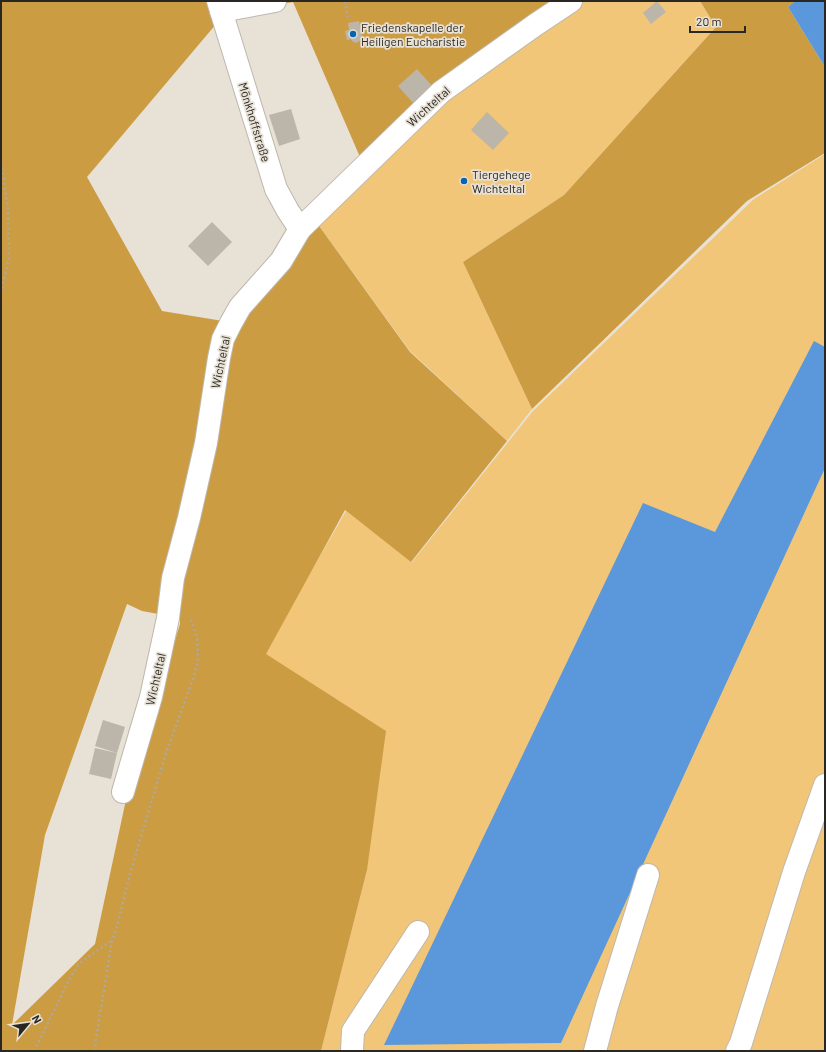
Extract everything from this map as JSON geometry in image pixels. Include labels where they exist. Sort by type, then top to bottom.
[{"type":"street","name":"Mönkhoffstraße","points":[[275,1],[220,6],[276,189],[300,229]]},
{"type":"street","name":"Wichteltal","points":[[122,792],[151,697],[168,618],[173,578],[189,518],[206,443],[223,339],[240,307],[281,261],[300,229],[441,92],[571,1]]},
{"type":"street","points":[[738,1051],[794,872],[825,785]]},
{"type":"street","points":[[595,1051],[607,1006],[648,875]]},
{"type":"street","points":[[352,1051],[353,1031],[418,932]]},
{"type":"path","points":[[345,1],[348,17]]},
{"type":"path","points":[[1,163],[8,208],[9,259],[1,291]]},
{"type":"path","points":[[94,1051],[112,941],[131,870],[166,753],[198,662],[197,638],[192,622],[170,598]]},
{"type":"path","points":[[34,1051],[71,976],[80,963],[112,941]]},
{"type":"shaded area","points":[[1,1],[217,1],[222,17],[87,177],[162,311],[229,322],[314,219],[410,352],[507,441],[411,562],[345,510],[266,654],[386,731],[367,870],[321,1051],[1,1051]],"holes":[[[127,604],[142,611],[180,618],[180,624],[127,795],[95,944],[12,1025],[45,835]]]},
{"type":"shaded area","points":[[220,1],[568,1],[363,164],[293,2],[225,15]]},
{"type":"shaded area","name":"Tiergehege Wichteltal","points":[[574,1],[700,1],[716,27],[564,195],[463,262],[532,409],[507,441],[410,351],[314,219],[423,111]]},
{"type":"shaded area","points":[[700,1],[795,1],[788,7],[825,67],[825,153],[747,201],[532,409],[463,262],[564,195],[716,27]]},
{"type":"shaded area","points":[[825,154],[825,1051],[321,1051],[367,870],[261,658],[346,511],[412,562],[533,411],[754,199]]},
{"type":"water","points":[[795,1],[825,1],[825,67],[788,7]]},
{"type":"water","points":[[814,341],[825,347],[825,468],[561,1043],[384,1045],[643,503],[715,532]]},
{"type":"building","points":[[657,1],[666,12],[651,24],[643,13]]},
{"type":"building","name":"Friedenskapelle der Heiligen Eucharistie","points":[[359,21],[362,37],[361,40],[356,43],[351,39],[347,40],[345,31],[349,30],[348,23]]},
{"type":"building","points":[[417,69],[432,86],[413,103],[398,86]]},
{"type":"building","points":[[291,109],[300,139],[279,146],[269,115]]},
{"type":"building","points":[[487,112],[509,133],[493,150],[471,130]]},
{"type":"building","points":[[212,222],[232,242],[208,266],[188,246]]},
{"type":"building","points":[[103,720],[125,727],[117,753],[95,746]]},
{"type":"building","points":[[95,748],[117,753],[111,779],[89,774]]},
{"type":"place","name":"Friedenskapelle der Heiligen Eucharistie","points":[[353,34]]},
{"type":"place","name":"Tiergehege Wichteltal","points":[[464,181]]}]
